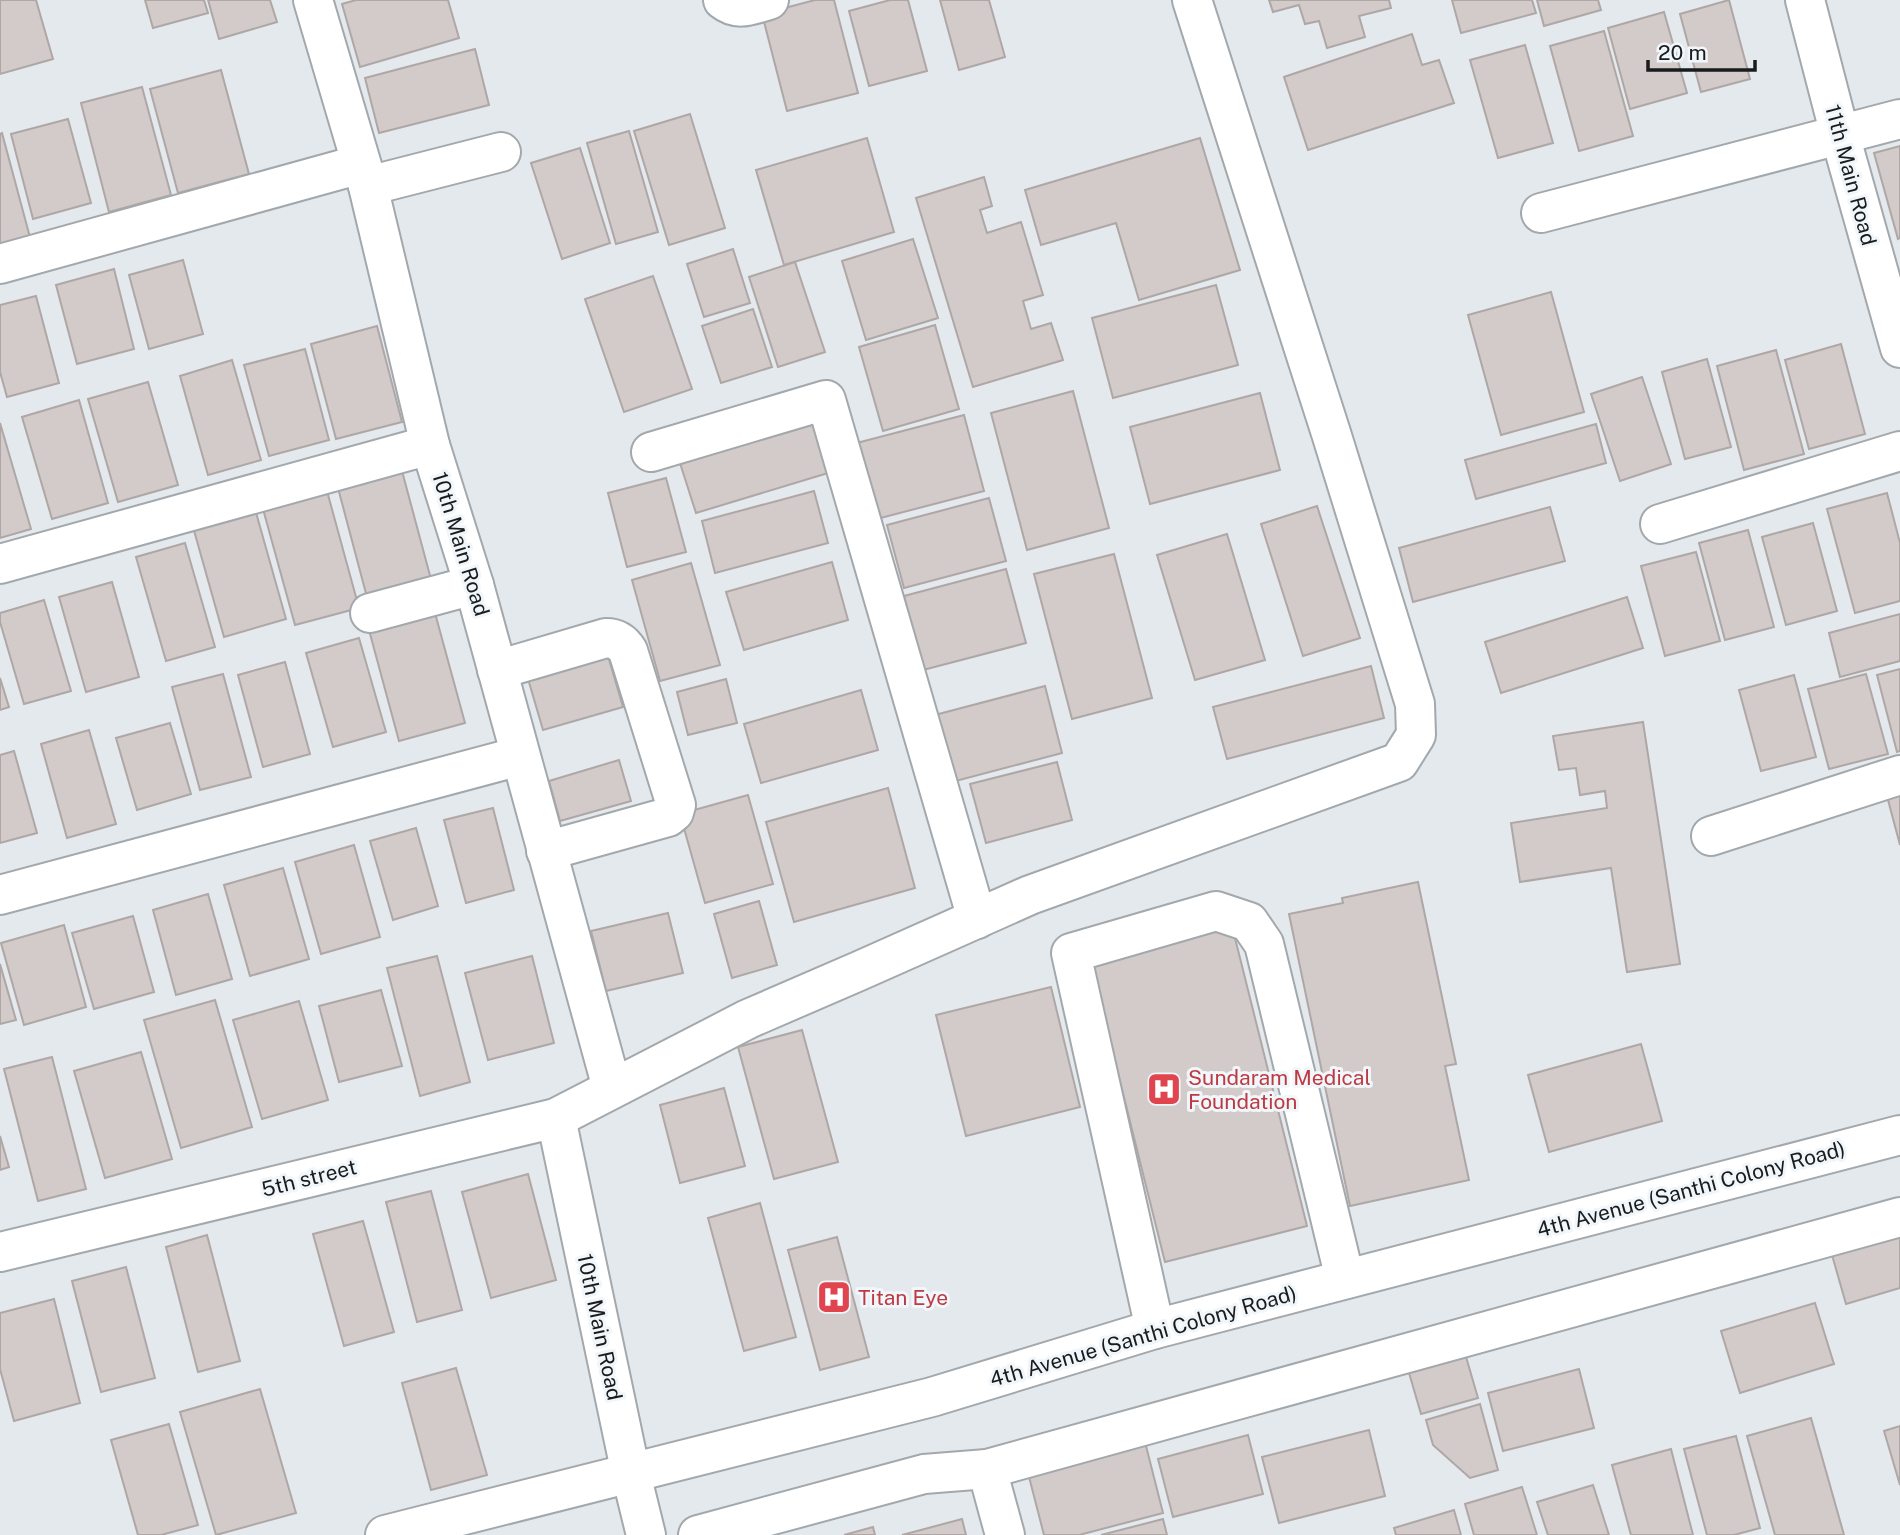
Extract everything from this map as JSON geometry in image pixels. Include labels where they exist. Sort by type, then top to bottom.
[{"type":"street","name":"10th Main Road","points":[[313,0],[365,175],[430,444],[474,585],[612,1088]]},
{"type":"street","points":[[723,0],[733,7],[744,8],[769,0]]},
{"type":"street","name":"5th street","points":[[0,1252],[556,1118],[748,1018],[1030,895],[1399,762],[1416,735],[1415,704],[1192,0]]},
{"type":"street","name":"11th Main Road","points":[[1805,0],[1900,348]]},
{"type":"street","points":[[1541,213],[1900,119]]},
{"type":"street","points":[[0,264],[365,175],[501,152]]},
{"type":"street","points":[[651,452],[826,400],[977,919]]},
{"type":"street","points":[[0,564],[430,444]]},
{"type":"street","points":[[1660,524],[1900,451]]},
{"type":"street","points":[[370,613],[474,585]]},
{"type":"street","points":[[497,670],[606,638],[622,643],[628,651],[676,805],[674,812],[668,817],[546,851]]},
{"type":"street","points":[[0,895],[520,755]]},
{"type":"street","points":[[1710,836],[1900,775]]},
{"type":"street","points":[[1154,1329],[1071,953],[1216,911],[1249,922],[1264,944],[1345,1279]]},
{"type":"street","name":"10th Main Road","points":[[556,1118],[646,1535]]},
{"type":"street","name":"4th Avenue (Santhi Colony Road)","points":[[385,1535],[932,1397],[1154,1329],[1900,1135]]},
{"type":"street","points":[[698,1535],[924,1474],[987,1469],[1900,1217]]},
{"type":"street","points":[[987,1469],[1005,1535]]},
{"type":"building","points":[[0,0],[36,0],[53,59],[0,74]]},
{"type":"building","points":[[145,0],[204,0],[208,13],[153,28]]},
{"type":"building","points":[[208,0],[270,0],[277,22],[219,39]]},
{"type":"building","points":[[356,0],[448,0],[459,38],[360,67],[342,4]]},
{"type":"building","points":[[815,0],[834,0],[858,93],[787,111],[762,14]]},
{"type":"building","points":[[890,0],[908,0],[927,71],[869,86],[849,11]]},
{"type":"building","points":[[940,0],[989,0],[1005,57],[959,70]]},
{"type":"building","points":[[1269,0],[1389,0],[1391,8],[1359,16],[1365,37],[1327,48],[1319,21],[1305,24],[1299,5],[1273,12]]},
{"type":"building","points":[[1452,0],[1532,0],[1536,13],[1461,33]]},
{"type":"building","points":[[1537,0],[1598,0],[1601,10],[1544,26]]},
{"type":"building","points":[[1729,0],[1750,79],[1701,92],[1680,14]]},
{"type":"building","points":[[1664,12],[1687,93],[1630,109],[1608,28]]},
{"type":"building","points":[[1604,31],[1633,136],[1579,151],[1550,46]]},
{"type":"building","points":[[1412,34],[1422,65],[1439,60],[1454,103],[1308,150],[1284,77]]},
{"type":"building","points":[[1525,45],[1553,143],[1498,158],[1470,60]]},
{"type":"building","points":[[475,49],[489,105],[379,133],[365,78]]},
{"type":"building","points":[[221,70],[249,174],[178,193],[150,89]]},
{"type":"building","points":[[142,87],[171,195],[109,212],[81,103]]},
{"type":"building","points":[[690,114],[725,228],[669,245],[634,131]]},
{"type":"building","points":[[68,119],[91,203],[33,219],[11,134]]},
{"type":"building","points":[[629,131],[658,232],[616,244],[587,143]]},
{"type":"building","points":[[2,133],[31,241],[0,249],[0,134]]},
{"type":"building","points":[[867,138],[894,232],[784,265],[756,170]]},
{"type":"building","points":[[1200,138],[1240,270],[1139,300],[1116,223],[1041,245],[1025,190]]},
{"type":"building","points":[[1900,146],[1900,238],[1898,239],[1874,153]]},
{"type":"building","points":[[580,148],[610,243],[562,259],[531,163]]},
{"type":"building","points":[[984,177],[992,206],[980,210],[987,233],[1021,222],[1043,295],[1023,301],[1031,329],[1051,323],[1063,360],[973,387],[916,198]]},
{"type":"building","points":[[913,239],[938,318],[866,340],[842,261]]},
{"type":"building","points":[[733,249],[750,303],[704,317],[687,264]]},
{"type":"building","points":[[183,260],[203,334],[149,349],[129,275]]},
{"type":"building","points":[[795,262],[825,352],[778,367],[749,277]]},
{"type":"building","points":[[114,269],[134,349],[77,364],[56,285]]},
{"type":"building","points":[[653,276],[692,389],[624,412],[585,299]]},
{"type":"building","points":[[1216,285],[1238,365],[1113,398],[1092,318]]},
{"type":"building","points":[[1551,292],[1584,412],[1501,435],[1468,315]]},
{"type":"building","points":[[36,296],[59,383],[7,397],[0,372],[0,305]]},
{"type":"building","points":[[753,309],[772,367],[721,383],[702,326]]},
{"type":"building","points":[[935,325],[959,409],[883,431],[859,347]]},
{"type":"building","points":[[377,326],[402,422],[336,439],[311,344]]},
{"type":"building","points":[[1841,344],[1865,434],[1809,449],[1785,360]]},
{"type":"building","points":[[305,349],[329,440],[269,456],[244,365]]},
{"type":"building","points":[[1776,350],[1804,454],[1744,470],[1717,366]]},
{"type":"building","points":[[1707,359],[1731,447],[1685,459],[1662,372]]},
{"type":"building","points":[[232,360],[261,460],[208,475],[180,376]]},
{"type":"building","points":[[1642,377],[1671,464],[1620,481],[1591,394]]},
{"type":"building","points":[[148,382],[178,485],[118,502],[88,399]]},
{"type":"building","points":[[1073,391],[1109,528],[1027,550],[991,413]]},
{"type":"building","points":[[1260,393],[1280,470],[1150,504],[1130,427]]},
{"type":"building","points":[[79,400],[108,503],[52,519],[22,417]]},
{"type":"building","points":[[964,415],[984,491],[869,521],[849,445]]},
{"type":"building","points":[[812,419],[828,473],[696,513],[679,460]]},
{"type":"building","points":[[0,423],[31,529],[0,538]]},
{"type":"building","points":[[1596,424],[1606,463],[1476,499],[1465,460]]},
{"type":"building","points":[[402,471],[432,583],[368,601],[338,488]]},
{"type":"building","points":[[666,478],[686,552],[627,567],[608,493]]},
{"type":"building","points":[[327,491],[359,608],[295,625],[263,509]]},
{"type":"building","points":[[814,491],[828,543],[715,573],[702,521]]},
{"type":"building","points":[[1887,493],[1900,543],[1900,601],[1855,613],[1827,509]]},
{"type":"building","points":[[989,498],[1006,561],[904,588],[887,525]]},
{"type":"building","points":[[1317,506],[1360,638],[1303,656],[1261,524]]},
{"type":"building","points":[[1550,507],[1565,561],[1413,602],[1399,548]]},
{"type":"building","points":[[255,509],[286,619],[224,637],[193,527]]},
{"type":"building","points":[[1813,523],[1837,611],[1786,625],[1762,537]]},
{"type":"building","points":[[1748,530],[1774,627],[1725,640],[1699,543]]},
{"type":"building","points":[[1227,534],[1265,660],[1195,680],[1157,555]]},
{"type":"building","points":[[185,543],[215,647],[166,661],[136,557]]},
{"type":"building","points":[[1696,552],[1720,641],[1665,656],[1641,566]]},
{"type":"building","points":[[1114,554],[1152,698],[1072,719],[1034,574]]},
{"type":"building","points":[[832,562],[848,620],[744,650],[726,592]]},
{"type":"building","points":[[691,563],[720,665],[660,681],[632,580]]},
{"type":"building","points":[[1006,569],[1026,643],[923,670],[904,596]]},
{"type":"building","points":[[112,582],[139,677],[86,692],[59,597]]},
{"type":"building","points":[[1627,597],[1643,648],[1501,693],[1485,642]]},
{"type":"building","points":[[44,600],[71,691],[24,704],[0,622],[0,613]]},
{"type":"building","points":[[435,613],[465,723],[399,741],[369,630]]},
{"type":"building","points":[[1900,614],[1900,661],[1840,677],[1829,633]]},
{"type":"building","points":[[359,638],[386,732],[333,747],[306,653]]},
{"type":"building","points":[[606,649],[623,707],[543,730],[526,672]]},
{"type":"building","points":[[285,662],[310,754],[263,767],[238,675]]},
{"type":"building","points":[[1371,666],[1384,718],[1227,759],[1213,707]]},
{"type":"building","points":[[1900,669],[1900,751],[1897,752],[1877,675]]},
{"type":"building","points":[[223,674],[251,777],[200,790],[172,687]]},
{"type":"building","points":[[1866,674],[1888,754],[1829,769],[1808,689]]},
{"type":"building","points":[[1794,675],[1816,757],[1761,771],[1739,690]]},
{"type":"building","points":[[0,678],[9,707],[0,710]]},
{"type":"building","points":[[726,679],[737,723],[688,735],[677,692]]},
{"type":"building","points":[[1045,686],[1062,753],[948,783],[931,716]]},
{"type":"building","points":[[861,690],[878,750],[761,783],[744,724]]},
{"type":"building","points":[[1643,722],[1680,964],[1627,972],[1611,868],[1520,882],[1511,823],[1607,808],[1605,791],[1580,795],[1576,768],[1559,770],[1553,736]]},
{"type":"building","points":[[170,723],[191,794],[137,810],[116,738]]},
{"type":"building","points":[[89,730],[116,824],[67,838],[41,744]]},
{"type":"building","points":[[14,751],[37,833],[0,843],[0,755]]},
{"type":"building","points":[[619,760],[631,801],[560,821],[549,781]]},
{"type":"building","points":[[1057,762],[1072,820],[986,843],[970,784]]},
{"type":"building","points":[[1900,781],[1900,845],[1884,785]]},
{"type":"building","points":[[888,788],[915,888],[794,922],[766,822]]},
{"type":"building","points":[[748,795],[773,884],[705,903],[680,814]]},
{"type":"building","points":[[493,808],[514,890],[466,903],[444,820]]},
{"type":"building","points":[[416,828],[438,906],[393,920],[370,841]]},
{"type":"building","points":[[354,845],[380,937],[321,954],[295,862]]},
{"type":"building","points":[[283,868],[309,959],[250,976],[224,885]]},
{"type":"building","points":[[1418,882],[1456,1064],[1445,1066],[1469,1180],[1350,1206],[1289,914],[1343,903],[1342,898]]},
{"type":"building","points":[[208,894],[232,979],[176,995],[153,910]]},
{"type":"building","points":[[759,901],[777,965],[732,978],[714,914]]},
{"type":"building","points":[[668,913],[683,973],[606,991],[591,931]]},
{"type":"building","points":[[133,916],[154,992],[94,1009],[72,933]]},
{"type":"building","points":[[64,925],[86,1007],[24,1025],[1,943]]},
{"type":"building","points":[[1232,926],[1307,1226],[1165,1262],[1090,961]]},
{"type":"building","points":[[437,956],[470,1082],[420,1096],[387,968]]},
{"type":"building","points":[[532,956],[554,1043],[488,1060],[465,973]]},
{"type":"building","points":[[0,964],[16,1020],[0,1024]]},
{"type":"building","points":[[1051,987],[1080,1107],[966,1136],[936,1015]]},
{"type":"building","points":[[381,990],[402,1066],[339,1082],[319,1006]]},
{"type":"building","points":[[215,1000],[252,1127],[181,1148],[144,1020]]},
{"type":"building","points":[[299,1001],[328,1100],[262,1119],[233,1020]]},
{"type":"building","points":[[802,1030],[838,1162],[774,1179],[738,1047]]},
{"type":"building","points":[[1641,1044],[1662,1121],[1549,1152],[1528,1075]]},
{"type":"building","points":[[141,1052],[172,1159],[105,1178],[74,1071]]},
{"type":"building","points":[[52,1057],[86,1189],[38,1201],[4,1069]]},
{"type":"building","points":[[724,1088],[745,1166],[680,1183],[660,1105]]},
{"type":"building","points":[[0,1136],[9,1167],[0,1170]]},
{"type":"building","points":[[528,1174],[556,1280],[491,1298],[462,1192]]},
{"type":"building","points":[[431,1191],[462,1310],[417,1322],[386,1202]]},
{"type":"building","points":[[760,1203],[796,1337],[744,1351],[708,1218]]},
{"type":"building","points":[[363,1221],[394,1332],[344,1346],[313,1234]]},
{"type":"building","points":[[1900,1234],[1900,1288],[1846,1304],[1832,1255]]},
{"type":"building","points":[[207,1235],[240,1361],[198,1372],[166,1247]]},
{"type":"building","points":[[837,1237],[869,1357],[820,1370],[788,1250]]},
{"type":"building","points":[[126,1267],[155,1378],[101,1392],[72,1281]]},
{"type":"building","points":[[54,1299],[80,1403],[14,1421],[0,1369],[0,1313]]},
{"type":"building","points":[[1815,1303],[1834,1364],[1740,1393],[1721,1331]]},
{"type":"building","points":[[1462,1343],[1478,1398],[1421,1414],[1405,1359]]},
{"type":"building","points":[[456,1368],[487,1475],[431,1490],[402,1383]]},
{"type":"building","points":[[1579,1369],[1594,1428],[1503,1451],[1488,1393]]},
{"type":"building","points":[[260,1389],[296,1513],[216,1535],[180,1412]]},
{"type":"building","points":[[1480,1404],[1498,1470],[1470,1478],[1433,1445],[1426,1420]]},
{"type":"building","points":[[1811,1418],[1844,1535],[1775,1535],[1747,1436]]},
{"type":"building","points":[[169,1424],[198,1525],[161,1535],[138,1535],[111,1440]]},
{"type":"building","points":[[1900,1426],[1900,1485],[1884,1431]]},
{"type":"building","points":[[1369,1430],[1385,1496],[1279,1523],[1262,1457]]},
{"type":"building","points":[[1248,1435],[1263,1494],[1173,1517],[1158,1459]]},
{"type":"building","points":[[1736,1436],[1760,1528],[1734,1535],[1707,1535],[1684,1449]]},
{"type":"building","points":[[1144,1438],[1163,1513],[1079,1535],[1044,1535],[1027,1469]]},
{"type":"building","points":[[1671,1449],[1693,1535],[1631,1535],[1612,1465]]},
{"type":"building","points":[[1593,1485],[1609,1535],[1548,1535],[1537,1502]]},
{"type":"building","points":[[1522,1487],[1537,1535],[1474,1535],[1465,1504]]},
{"type":"building","points":[[1454,1510],[1461,1535],[1396,1535],[1394,1528]]},
{"type":"building","points":[[962,1519],[966,1535],[902,1535]]},
{"type":"building","points":[[1163,1519],[1167,1535],[1101,1535]]},
{"type":"building","points":[[873,1527],[875,1535],[844,1535]]},
{"type":"place","name":"Sundaram Medical Foundation","points":[[1164,1089]]},
{"type":"place","name":"Titan Eye","points":[[834,1297]]}]
